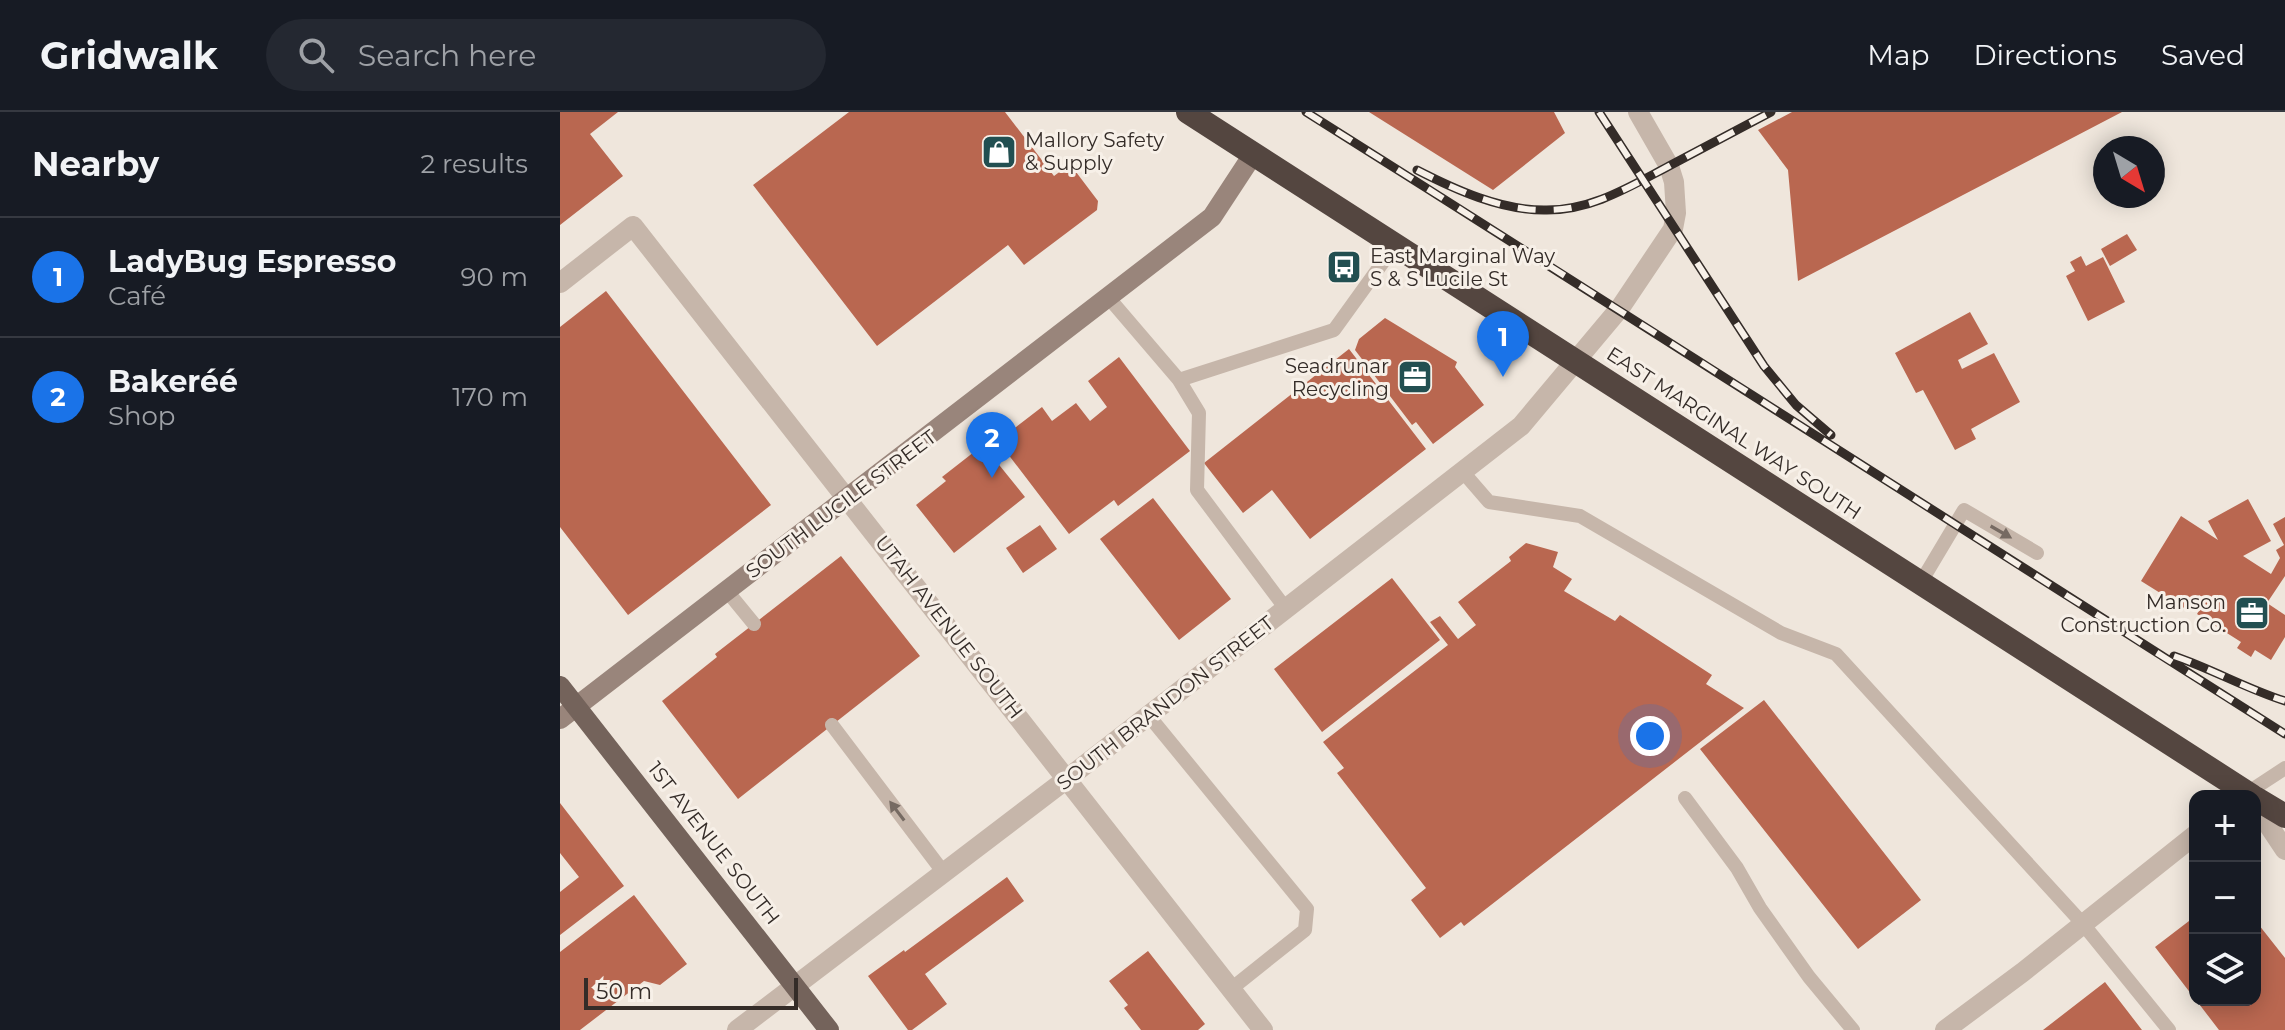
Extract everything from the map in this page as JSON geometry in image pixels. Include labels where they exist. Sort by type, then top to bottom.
[{"type":"highway","name":"EAST MARGINAL WAY SOUTH","points":[[1188,112],[2239,790]]},
{"type":"highway","name":"EAST MARGINAL WAY SOUTH","points":[[2261,803],[2285,816]]},
{"type":"main road","name":"1ST AVENUE SOUTH","points":[[560,686],[567,712],[829,1030]]},
{"type":"street","name":"SOUTH BRANDON STREET","points":[[737,1030],[1149,716],[1521,426],[1620,308],[1673,229],[1676,213],[1671,174],[1638,112]]},
{"type":"street","name":"SOUTH LUCILE STREET","points":[[567,712],[1212,217],[1254,153]]},
{"type":"street","name":"UTAH AVENUE SOUTH","points":[[560,283],[633,226],[1263,1030]]},
{"type":"street","points":[[2261,814],[2285,850]]},
{"type":"street","points":[[1945,1030],[2189,840]]},
{"type":"lane","points":[[1179,380],[1334,330],[1396,244]]},
{"type":"lane","points":[[1108,297],[1179,380],[1199,413],[1197,490],[1286,609]]},
{"type":"lane","points":[[1463,472],[1489,502],[1580,516],[1781,633],[1836,654],[2083,924],[2169,1030]]},
{"type":"lane","points":[[1921,582],[1964,510],[2037,553]]},
{"type":"lane","points":[[727,591],[754,624]]},
{"type":"lane","points":[[1149,716],[1307,909],[1305,930],[1231,989]]},
{"type":"lane","points":[[832,725],[944,873]]},
{"type":"lane","points":[[2258,790],[2285,768]]},
{"type":"lane","points":[[1685,798],[1737,868],[1760,908],[1809,977],[1853,1030]]},
{"type":"building","points":[[560,112],[618,112],[590,134],[623,176],[560,225]]},
{"type":"building","points":[[849,112],[1005,112],[1054,176],[1066,167],[1073,168],[1098,201],[1097,210],[1024,265],[1008,245],[877,346],[753,185]]},
{"type":"building","points":[[1369,112],[1554,112],[1565,133],[1493,190]]},
{"type":"building","points":[[1792,112],[2122,112],[1798,281],[1788,170],[1758,130]]},
{"type":"building","points":[[2127,234],[2137,250],[2110,266],[2101,249]]},
{"type":"building","points":[[2081,256],[2086,266],[2103,257],[2125,302],[2088,321],[2066,276],[2075,271],[2070,262]]},
{"type":"building","points":[[606,291],[771,505],[628,615],[560,527],[560,327]]},
{"type":"building","points":[[1970,312],[1988,344],[1958,360],[1962,369],[1994,353],[2020,402],[1971,429],[1976,439],[1955,450],[1923,390],[1916,393],[1895,353]]},
{"type":"building","points":[[1385,318],[1457,362],[1455,367],[1484,405],[1433,444],[1416,422],[1412,425],[1355,350],[1359,339]]},
{"type":"building","points":[[1349,349],[1426,449],[1310,539],[1272,490],[1243,513],[1204,463]]},
{"type":"building","points":[[1119,357],[1190,451],[1118,506],[1114,500],[1069,534],[998,441],[1042,407],[1052,421],[1076,403],[1090,421],[1107,407],[1088,381]]},
{"type":"building","points":[[983,445],[1025,497],[954,553],[916,505],[946,481],[942,477]]},
{"type":"building","points":[[1153,498],[1231,599],[1179,640],[1100,539]]},
{"type":"building","points":[[2248,499],[2271,541],[2243,556],[2271,574],[2280,558],[2276,550],[2284,545],[2273,524],[2285,517],[2285,576],[2267,603],[2285,615],[2285,637],[2271,660],[2255,650],[2251,657],[2237,648],[2241,642],[2197,614],[2206,599],[2199,595],[2189,611],[2141,581],[2181,516],[2218,540],[2208,521]]},
{"type":"building","points":[[1040,525],[1057,549],[1023,573],[1006,548]]},
{"type":"building","points":[[1526,543],[1558,552],[1553,567],[1572,579],[1564,591],[1615,621],[1620,615],[1712,675],[1706,684],[1744,708],[1464,926],[1461,922],[1440,938],[1411,900],[1426,888],[1337,773],[1344,768],[1323,742],[1448,645],[1430,622],[1440,616],[1458,639],[1476,625],[1458,602],[1511,561],[1509,557]]},
{"type":"building","points":[[841,556],[920,656],[738,799],[662,701],[717,657],[715,654]]},
{"type":"building","points":[[1392,578],[1440,640],[1322,732],[1274,669]]},
{"type":"building","points":[[1764,700],[1921,900],[1858,949],[1700,749]]},
{"type":"building","points":[[560,803],[624,886],[560,935],[560,892],[579,877],[560,853]]},
{"type":"building","points":[[1007,877],[1024,901],[925,974],[947,1004],[908,1030],[868,976]]},
{"type":"building","points":[[634,895],[687,964],[660,985],[644,981],[580,1030],[560,1030],[560,952]]},
{"type":"building","points":[[2189,921],[2189,991],[2155,947]]},
{"type":"building","points":[[2261,928],[2285,958],[2285,1030],[2219,1030],[2201,1006],[2261,1006]]},
{"type":"building","points":[[1148,951],[1205,1024],[1198,1030],[1141,1030],[1124,1008],[1128,1005],[1109,981]]},
{"type":"building","points":[[2105,982],[2142,1030],[2043,1030]]},
{"type":"railway","points":[[1306,112],[2285,734]]},
{"type":"railway","points":[[1599,112],[1764,366],[1796,405],[1831,435]]},
{"type":"railway","points":[[1417,170],[1495,203],[1528,209],[1561,209],[1594,202],[1624,189],[1771,112]]},
{"type":"railway","points":[[2174,656],[2285,701]]},
{"type":"place","name":"Mallory Safety & Supply","points":[[999,152]]},
{"type":"place","name":"East Marginal Way S & S Lucile St","points":[[1344,267]]},
{"type":"place","name":"Seadrunar Recycling","points":[[1415,377]]},
{"type":"place","name":"LadyBug Espresso","points":[[1503,377]]},
{"type":"place","name":"Bakeréé","points":[[992,478]]},
{"type":"place","name":"Manson Construction Co.","points":[[2252,613]]}]
